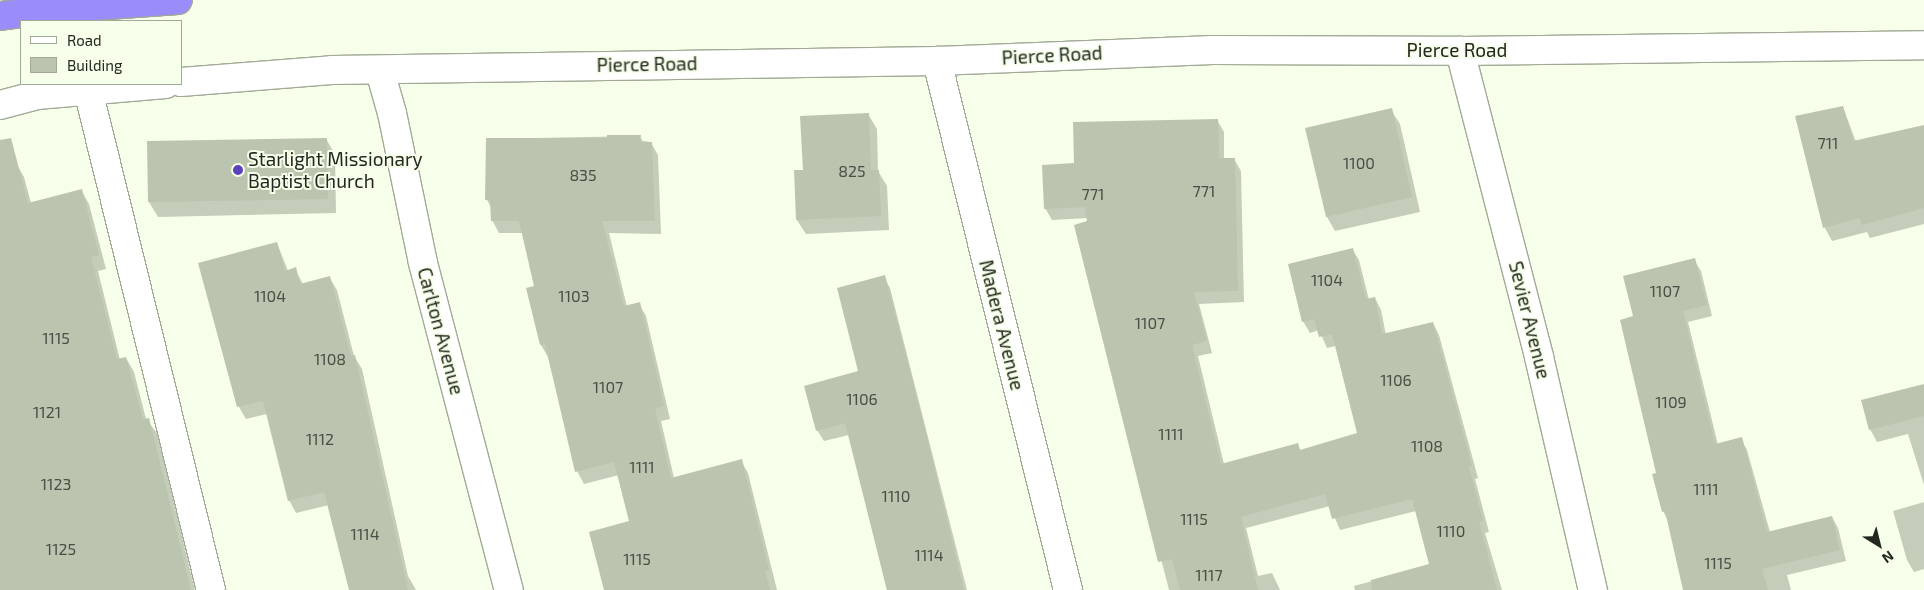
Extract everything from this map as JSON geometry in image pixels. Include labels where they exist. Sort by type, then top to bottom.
[{"type":"highway","points":[[0,16],[52,9],[178,0]]},
{"type":"street","name":"Pierce Road","points":[[182,82],[332,70],[741,62],[937,61],[1213,50],[1460,51],[1924,45]]},
{"type":"street","name":"Sevier Avenue","points":[[1460,51],[1539,357],[1593,590]]},
{"type":"street","name":"Madera Avenue","points":[[937,61],[1068,590]]},
{"type":"street","name":"Carlton Avenue","points":[[380,70],[414,213],[423,263],[509,590]]},
{"type":"street","points":[[0,105],[37,95],[153,85]]},
{"type":"street","points":[[88,90],[211,590]]},
{"type":"building","points":[[1843,106],[1853,141],[1924,125],[1924,208],[1862,225],[1859,218],[1823,228],[1795,116]]},
{"type":"building","points":[[1392,108],[1412,197],[1326,217],[1305,128]]},
{"type":"building","points":[[869,113],[871,170],[879,170],[881,216],[796,220],[794,170],[803,170],[800,116]]},
{"type":"building","points":[[1218,119],[1219,158],[1235,158],[1238,291],[1194,292],[1207,341],[1192,345],[1221,464],[1298,443],[1300,450],[1357,433],[1332,334],[1319,337],[1314,319],[1302,322],[1288,264],[1353,248],[1366,299],[1375,297],[1382,334],[1433,322],[1472,466],[1469,467],[1483,521],[1479,522],[1497,590],[1372,590],[1371,580],[1429,564],[1412,499],[1332,519],[1325,494],[1241,517],[1258,590],[1180,590],[1172,559],[1158,562],[1074,225],[1087,221],[1085,207],[1044,209],[1042,165],[1074,163],[1073,122]]},
{"type":"building","points":[[607,135],[641,135],[640,141],[652,142],[655,221],[602,221],[624,306],[640,302],[664,406],[655,409],[671,478],[742,459],[769,570],[765,571],[770,590],[604,590],[589,532],[629,521],[614,462],[575,472],[545,344],[540,345],[526,288],[534,286],[519,221],[491,221],[490,200],[485,200],[486,138],[607,138]]},
{"type":"building","points":[[11,138],[28,203],[82,189],[99,255],[91,257],[117,359],[126,357],[143,419],[149,418],[191,590],[0,590],[0,140]]},
{"type":"building","name":"Starlight Missionary Baptist Church","points":[[327,138],[328,199],[148,202],[147,141]]},
{"type":"building","points":[[277,242],[285,271],[296,267],[300,284],[330,276],[351,356],[355,355],[408,590],[349,590],[324,492],[288,501],[263,401],[237,407],[198,263]]},
{"type":"building","points":[[1695,258],[1707,305],[1683,311],[1715,444],[1742,437],[1767,532],[1832,516],[1840,550],[1762,569],[1768,590],[1683,590],[1665,511],[1662,512],[1652,474],[1656,473],[1620,320],[1633,316],[1623,276]]},
{"type":"building","points":[[885,275],[964,590],[887,590],[845,423],[816,431],[804,386],[858,371],[837,288]]},
{"type":"building","points":[[1924,384],[1924,416],[1869,430],[1861,400]]},
{"type":"place","name":"Starlight Missionary Baptist Church","points":[[238,170]]}]
